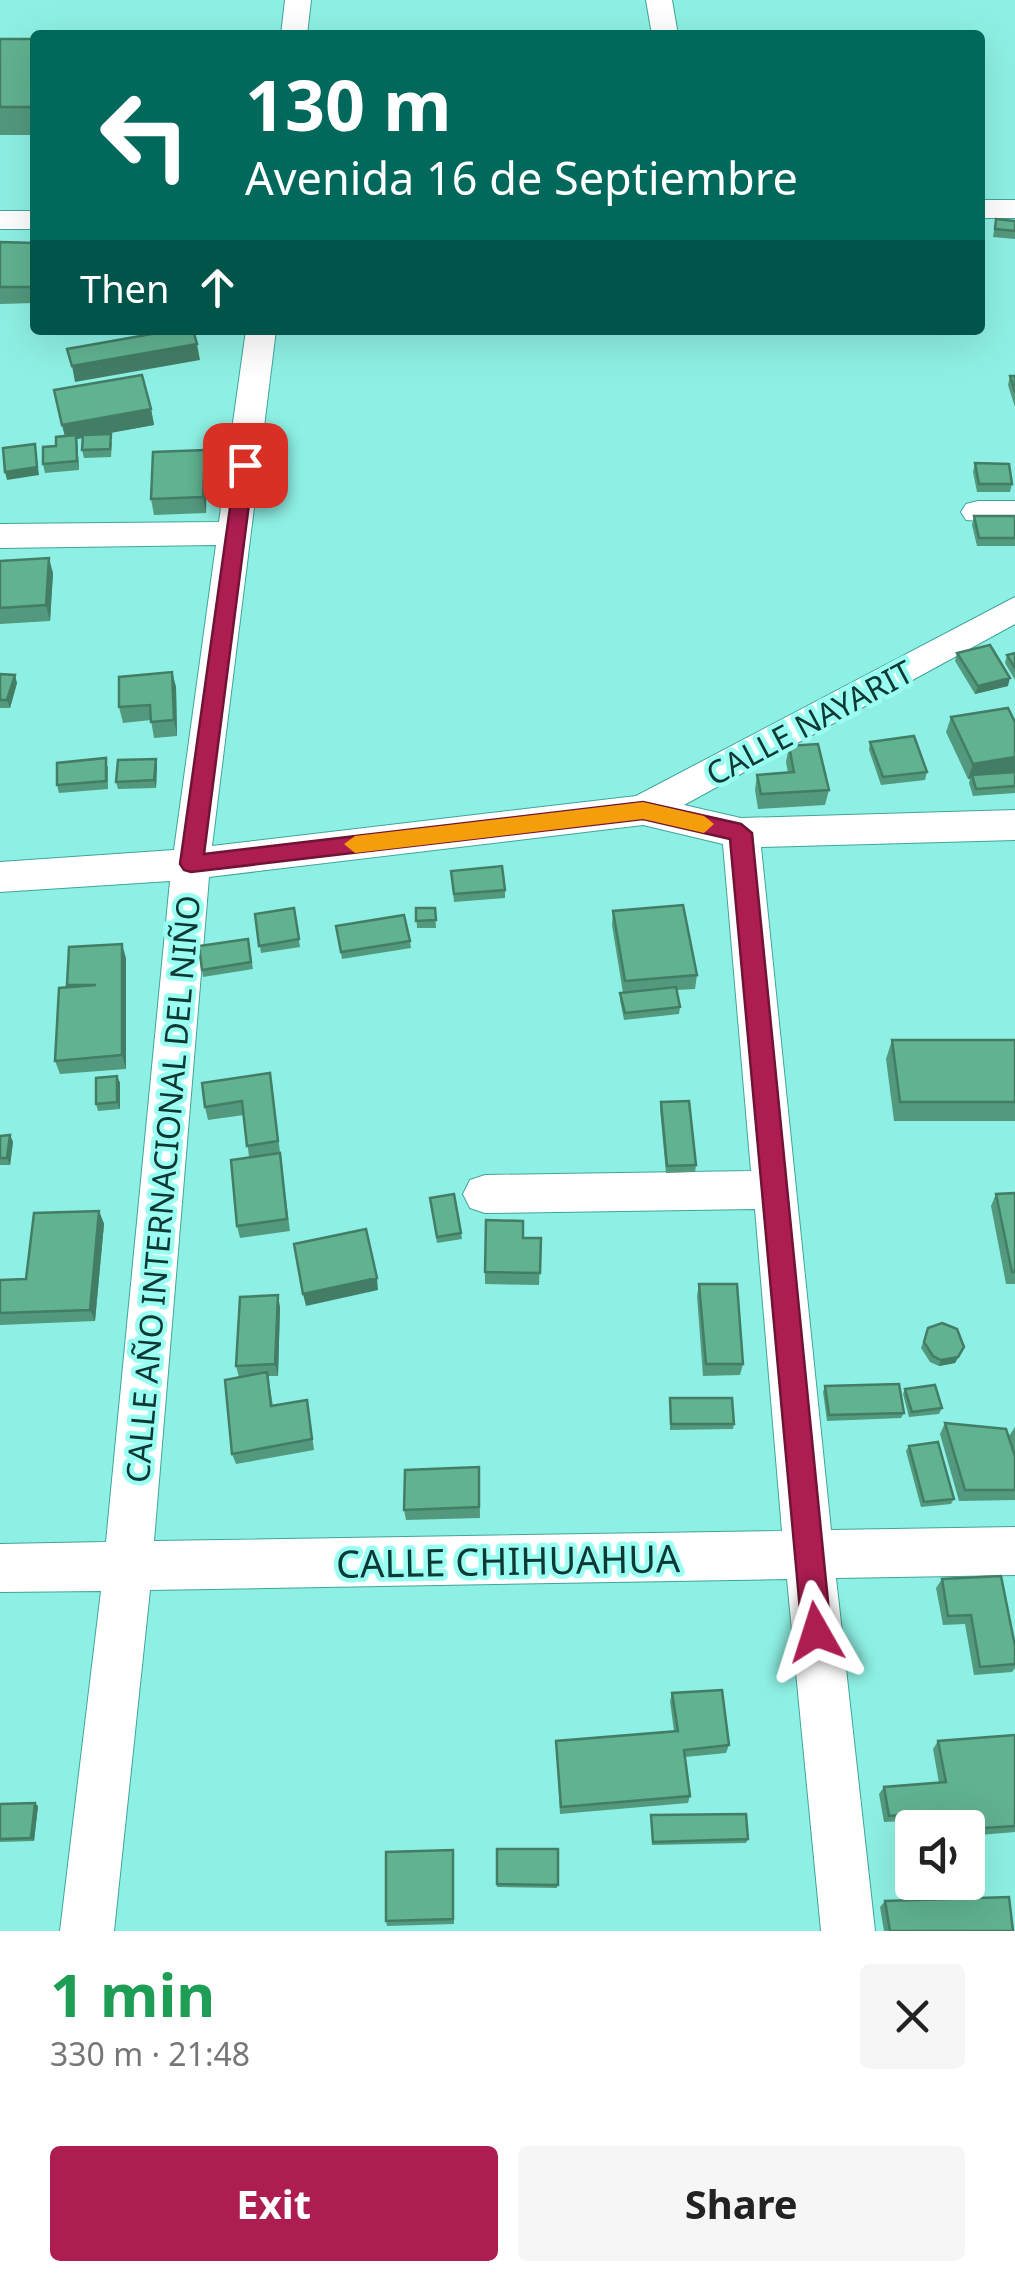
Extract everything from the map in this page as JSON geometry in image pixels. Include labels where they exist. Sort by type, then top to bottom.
[{"type":"street","points":[[295,30],[298,0]]},
{"type":"street","points":[[660,0],[664,30]]},
{"type":"street","points":[[985,209],[1015,209]]},
{"type":"street","points":[[0,220],[30,220]]},
{"type":"street","name":"CALLE AÑO INTERNACIONAL DEL NIÑO","points":[[87,1931],[128,1565],[191,864],[260,335]]},
{"type":"street","points":[[978,512],[1015,512]]},
{"type":"street","points":[[0,536],[237,533]]},
{"type":"street","name":"CALLE NAYARIT","points":[[643,810],[1015,609]]},
{"type":"street","name":"CALLE NAYARIT","points":[[0,876],[191,864],[643,810],[741,833],[1015,825]]},
{"type":"street","points":[[741,833],[808,1557],[848,1931]]},
{"type":"street","points":[[484,1194],[776,1190]]},
{"type":"street","name":"CALLE CHIHUAHUA","points":[[0,1568],[1015,1551]]},
{"type":"building","points":[[0,39],[30,39],[30,107],[0,107]]},
{"type":"building","points":[[996,219],[1015,221],[1015,231],[995,229]]},
{"type":"building","points":[[0,242],[30,243],[30,287],[0,287]]},
{"type":"building","points":[[146,335],[194,335],[197,344],[72,366],[67,349]]},
{"type":"building","points":[[142,375],[151,409],[62,425],[54,390]]},
{"type":"building","points":[[111,434],[110,449],[82,450],[83,435]]},
{"type":"building","points":[[76,435],[77,461],[43,464],[43,447],[56,446],[56,437]]},
{"type":"building","points":[[35,444],[37,467],[5,472],[3,448]]},
{"type":"building","points":[[205,450],[203,497],[151,499],[153,452]]},
{"type":"building","points":[[975,463],[1009,464],[1012,484],[979,484]]},
{"type":"building","points":[[974,516],[1015,516],[1015,538],[979,538]]},
{"type":"building","points":[[49,558],[46,605],[0,608],[0,561]]},
{"type":"building","points":[[990,645],[1010,678],[978,686],[957,653]]},
{"type":"building","points":[[172,672],[174,720],[151,722],[150,705],[119,707],[119,677]]},
{"type":"building","points":[[0,674],[15,675],[7,700],[0,700]]},
{"type":"building","points":[[1008,708],[1015,722],[1015,757],[973,764],[951,717]]},
{"type":"building","points":[[914,736],[927,772],[883,777],[870,742]]},
{"type":"building","points":[[818,744],[829,790],[761,794],[757,775],[794,772],[789,746]]},
{"type":"building","points":[[106,758],[106,781],[57,785],[57,763]]},
{"type":"building","points":[[156,759],[154,780],[116,782],[118,760]]},
{"type":"building","points":[[1015,772],[1015,786],[976,789],[972,775]]},
{"type":"building","points":[[502,866],[505,890],[454,894],[451,871]]},
{"type":"building","points":[[683,905],[697,975],[625,981],[613,911]]},
{"type":"building","points":[[294,908],[299,939],[259,946],[255,914]]},
{"type":"building","points":[[416,908],[435,908],[436,920],[416,921]]},
{"type":"building","points":[[404,915],[410,941],[341,952],[336,926]]},
{"type":"building","points":[[248,939],[251,962],[202,970],[199,946]]},
{"type":"building","points":[[122,944],[122,1055],[55,1061],[59,988],[96,985],[67,985],[69,947]]},
{"type":"building","points":[[676,987],[680,1007],[625,1013],[620,993]]},
{"type":"building","points":[[892,1040],[1015,1040],[1015,1102],[900,1102]]},
{"type":"building","points":[[270,1073],[278,1141],[247,1146],[242,1101],[205,1107],[202,1083]]},
{"type":"building","points":[[117,1076],[117,1102],[96,1104],[96,1078]]},
{"type":"building","points":[[689,1101],[696,1165],[667,1166],[661,1102]]},
{"type":"building","points":[[10,1135],[7,1158],[0,1158],[0,1136]]},
{"type":"building","points":[[280,1153],[287,1219],[237,1226],[231,1160]]},
{"type":"building","points":[[1015,1193],[1015,1272],[1012,1272],[996,1194]]},
{"type":"building","points":[[454,1194],[461,1233],[437,1237],[430,1198]]},
{"type":"building","points":[[99,1211],[90,1310],[0,1313],[0,1280],[26,1279],[34,1213]]},
{"type":"building","points":[[486,1220],[523,1221],[523,1238],[541,1238],[540,1273],[485,1272]]},
{"type":"building","points":[[366,1229],[377,1278],[303,1294],[294,1244]]},
{"type":"building","points":[[699,1284],[737,1284],[743,1364],[706,1364]]},
{"type":"building","points":[[278,1295],[275,1364],[236,1366],[240,1297]]},
{"type":"building","points":[[942,1323],[957,1329],[964,1347],[958,1357],[941,1360],[933,1356],[924,1342],[928,1328]]},
{"type":"building","points":[[267,1372],[271,1406],[307,1400],[312,1439],[232,1454],[225,1380]]},
{"type":"building","points":[[899,1384],[904,1413],[829,1415],[825,1386]]},
{"type":"building","points":[[935,1385],[942,1408],[912,1412],[905,1389]]},
{"type":"building","points":[[670,1398],[732,1398],[734,1424],[671,1424]]},
{"type":"building","points":[[945,1423],[1006,1429],[1015,1456],[1015,1490],[965,1490]]},
{"type":"building","points":[[938,1442],[954,1499],[924,1502],[909,1446]]},
{"type":"building","points":[[479,1467],[479,1507],[404,1510],[405,1470]]},
{"type":"building","points":[[1001,1576],[1015,1664],[980,1667],[971,1615],[948,1616],[942,1579]]},
{"type":"building","points":[[722,1690],[729,1745],[684,1750],[690,1796],[561,1807],[556,1741],[678,1731],[672,1693]]},
{"type":"building","points":[[1015,1735],[1015,1826],[985,1828],[985,1810],[895,1810],[895,1816],[889,1816],[884,1787],[946,1782],[938,1741]]},
{"type":"building","points":[[35,1803],[31,1838],[0,1839],[0,1804]]},
{"type":"building","points":[[746,1814],[748,1839],[653,1842],[651,1815]]},
{"type":"building","points":[[497,1849],[558,1849],[558,1885],[497,1884]]},
{"type":"building","points":[[453,1850],[453,1919],[386,1921],[386,1852]]},
{"type":"building","points":[[1009,1897],[1013,1931],[890,1931],[885,1901]]},
{"type":"slow traffic","points":[[355,844],[643,810],[704,824]]},
{"type":"route","points":[[245,465],[191,864],[643,810],[741,833],[816,1632]]}]
